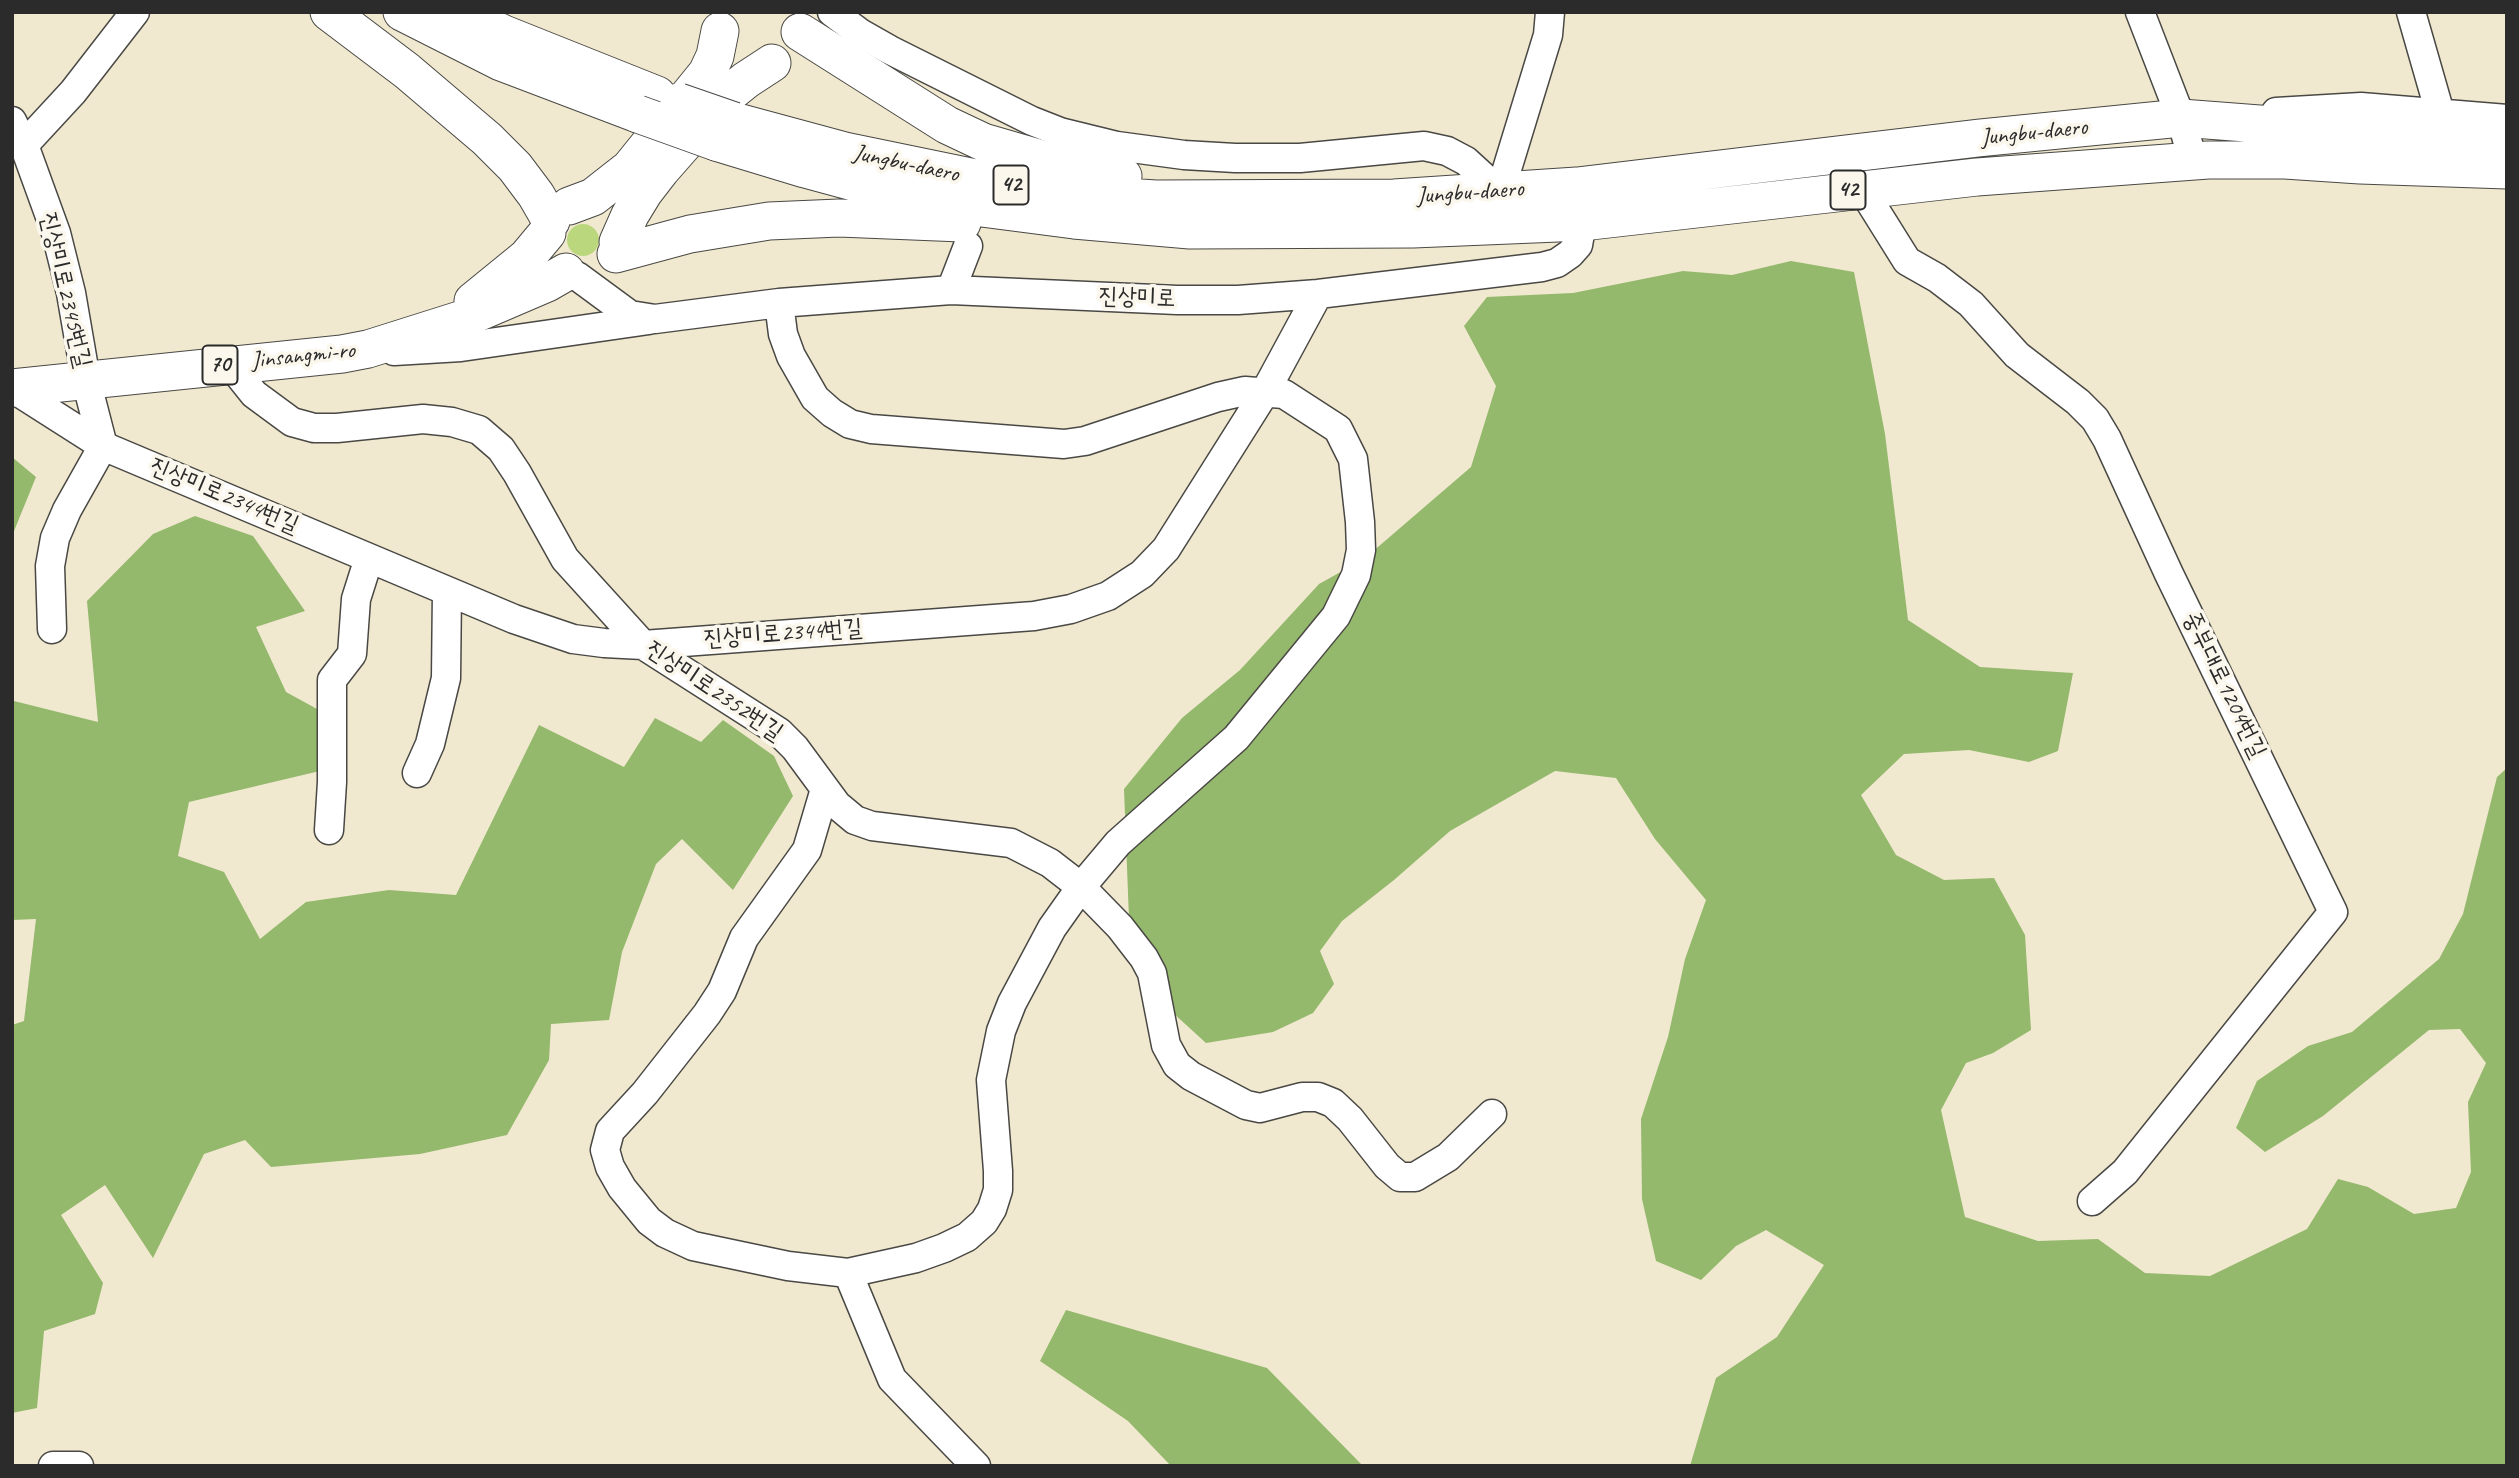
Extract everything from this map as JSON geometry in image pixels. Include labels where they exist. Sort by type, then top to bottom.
[{"type":"main road","points":[[329,12],[407,71],[487,139],[515,167],[556,220]]},
{"type":"main road","name":"42","points":[[402,12],[501,62],[647,104],[725,131]]},
{"type":"main road","name":"42","points":[[458,12],[647,104]]},
{"type":"main road","points":[[597,262],[662,170],[726,96],[794,48],[808,18],[947,125],[983,142],[1062,165],[1127,177],[1294,199]]},
{"type":"main road","points":[[597,262],[557,265],[550,256],[547,244],[556,220],[601,192],[630,168],[707,73],[715,56],[720,22]]},
{"type":"main road","points":[[720,22],[725,44],[734,55],[745,62],[759,65],[772,63]]},
{"type":"main road","name":"Jungbu-daero","points":[[725,131],[845,151],[1010,185],[1079,194],[1156,199],[1394,198],[1577,187],[1979,138],[2181,118],[2503,164]]},
{"type":"main road","name":"Jungbu-daero","points":[[725,131],[805,169],[875,188],[966,205],[1073,220],[1190,230],[1413,229],[1582,222],[1977,177],[2193,161],[2285,160],[2360,165],[2503,164]]},
{"type":"main road","points":[[425,331],[456,313],[502,278],[527,257],[556,220],[581,204],[593,205],[604,211],[617,230],[597,262]]},
{"type":"main road","points":[[425,331],[597,262],[730,226],[769,221],[839,218],[1190,230]]},
{"type":"main road","name":"Jinsangmi-ro","points":[[12,388],[342,354],[387,344],[425,331]]},
{"type":"street","points":[[19,144],[73,92],[135,12]]},
{"type":"street","points":[[808,18],[860,33],[1028,129],[1060,131],[1117,146],[1184,155],[1300,158],[1424,146],[1447,151],[1466,161],[1500,192],[1548,35],[1550,12]]},
{"type":"street","points":[[2140,12],[2181,118],[2193,161]]},
{"type":"street","points":[[2411,12],[2440,113]]},
{"type":"street","points":[[2181,118],[2361,107],[2507,119]]},
{"type":"street","name":"진상미로2345번길","points":[[19,144],[56,233],[71,293],[86,380],[103,446]]},
{"type":"street","name":"진상미로","points":[[342,354],[461,346],[643,317],[951,290],[1177,300],[1238,300],[1318,294],[1542,267],[1557,262],[1578,245],[1582,222],[1577,187]]},
{"type":"street","name":"중부대로1204번길","points":[[1862,189],[1907,261],[1937,278],[1971,304],[2017,355],[2078,402],[2095,419],[2333,912],[2125,1172],[2092,1201]]},
{"type":"street","points":[[951,290],[968,246]]},
{"type":"street","points":[[597,262],[643,317]]},
{"type":"street","name":"진상미로2344번길","points":[[12,388],[103,446],[514,619],[573,639],[643,645],[1034,616],[1071,609],[1108,596],[1142,574],[1166,549],[1265,392],[1318,294]]},
{"type":"street","points":[[779,303],[783,334],[791,356],[815,398],[832,414],[850,424],[872,429],[1064,444],[1085,441],[1218,397],[1245,391],[1284,394],[1338,429],[1346,442],[1353,459],[1360,522],[1361,551],[1356,575],[1336,616],[1236,738],[1118,843],[1081,887],[1052,928],[1012,1003],[1001,1031],[990,1080],[998,1190],[992,1209],[984,1222],[967,1237],[944,1248],[916,1258],[848,1273],[788,1266],[693,1246],[665,1233],[649,1221],[622,1188],[610,1167],[605,1150],[610,1131],[645,1093],[722,991],[744,938],[807,850],[825,789]]},
{"type":"street","name":"진상미로2352번길","points":[[230,364],[254,394],[292,422],[314,428],[337,429],[423,419],[452,422],[479,430],[501,449],[512,465],[565,559],[643,645],[779,732],[795,748],[837,805],[855,820],[872,826],[1011,844],[1050,863],[1081,887],[1120,926],[1144,958],[1152,972],[1166,1045],[1177,1065],[1191,1076],[1246,1105],[1260,1108],[1302,1097],[1318,1097],[1333,1103],[1350,1119],[1387,1167],[1400,1177],[1415,1177],[1448,1157],[1492,1114]]},
{"type":"street","points":[[52,629],[50,566],[55,538],[67,510],[103,446]]},
{"type":"street","points":[[329,830],[332,680],[352,654],[356,599],[369,558]]},
{"type":"street","points":[[417,774],[430,744],[446,678],[447,591]]},
{"type":"street","points":[[848,1273],[892,1379],[976,1466]]},
{"type":"street","points":[[53,1466],[79,1466]]},
{"type":"green space","points":[[583,224],[594,229],[599,240],[594,251],[583,256],[572,251],[567,240],[572,229]]},
{"type":"green space","points":[[1791,261],[1854,272],[1885,434],[1908,620],[1980,667],[2073,673],[2058,751],[2029,762],[1969,750],[1904,754],[1861,795],[1896,855],[1944,880],[1994,878],[2025,935],[2031,1030],[1993,1053],[1966,1063],[1941,1110],[1965,1217],[2038,1241],[2098,1239],[2145,1273],[2210,1276],[2307,1229],[2338,1179],[2368,1187],[2414,1214],[2456,1208],[2471,1172],[2468,1102],[2486,1063],[2460,1029],[2429,1030],[2323,1116],[2265,1152],[2236,1128],[2257,1081],[2308,1046],[2352,1032],[2439,959],[2463,914],[2497,777],[2507,768],[2507,1466],[1690,1466],[1716,1378],[1777,1337],[1824,1265],[1766,1230],[1736,1246],[1701,1280],[1656,1261],[1642,1199],[1641,1119],[1668,1037],[1685,959],[1706,900],[1655,839],[1616,778],[1555,771],[1450,831],[1342,921],[1320,951],[1334,984],[1313,1013],[1273,1032],[1206,1043],[1161,1002],[1130,945],[1124,789],[1182,718],[1240,670],[1319,584],[1364,559],[1471,467],[1496,386],[1464,326],[1487,297],[1573,293],[1683,271],[1732,275]]},
{"type":"green space","points":[[12,457],[36,477],[12,536]]},
{"type":"green space","points":[[195,516],[253,536],[305,611],[256,627],[286,692],[317,709],[324,770],[189,802],[178,856],[224,872],[260,939],[306,902],[389,890],[456,895],[539,725],[624,767],[655,718],[701,742],[723,720],[774,756],[793,796],[733,890],[682,839],[656,864],[622,952],[609,1020],[551,1024],[549,1060],[507,1135],[420,1154],[271,1167],[245,1140],[204,1154],[153,1258],[105,1185],[61,1215],[103,1283],[95,1314],[44,1331],[37,1408],[12,1413],[12,1025],[24,1021],[36,919],[12,920],[12,676],[14,701],[98,722],[87,601],[153,534]]},
{"type":"green space","points":[[1066,1310],[1267,1368],[1363,1466],[1171,1466],[1128,1421],[1040,1361]]}]
